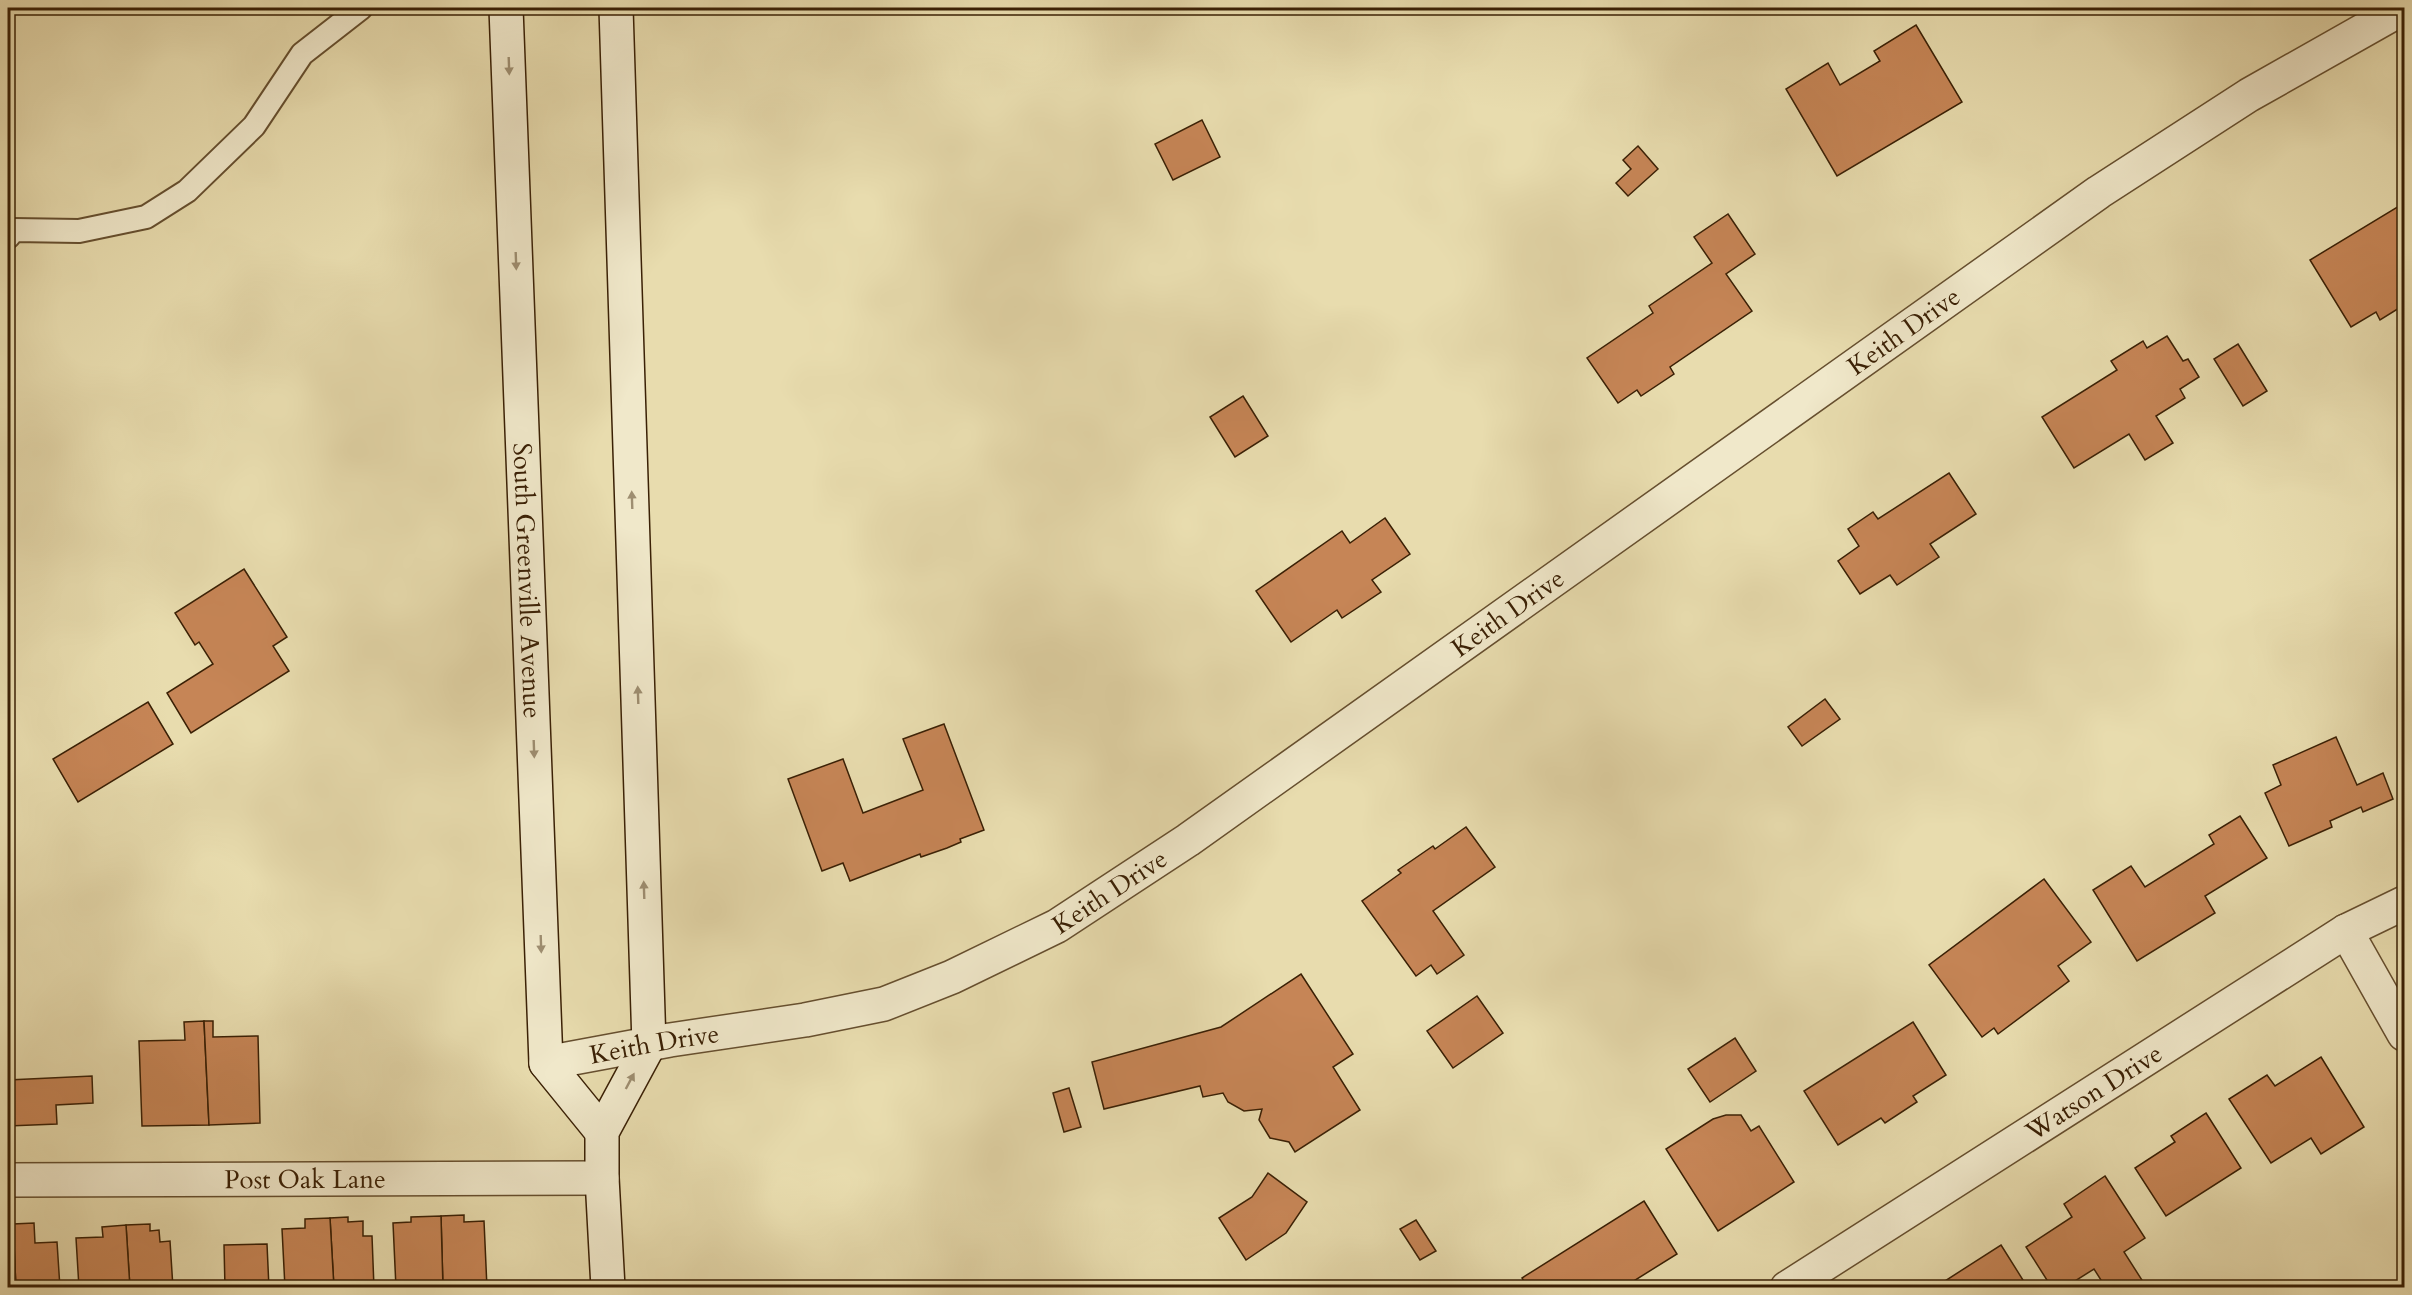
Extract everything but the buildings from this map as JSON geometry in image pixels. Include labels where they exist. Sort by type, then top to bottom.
[{"type":"street","name":"South Greenville Avenue","points":[[506,8],[546,1063]]},
{"type":"street","points":[[608,1287],[602,1132],[649,1045],[616,8]]},
{"type":"street","name":"Keith Drive","points":[[546,1063],[805,1020],[884,1004],[952,977],[1057,926],[1188,840],[2099,192],[2249,95],[2403,8]]},
{"type":"street","name":"Watson Drive","points":[[1787,1287],[2346,931],[2404,903]]},
{"type":"street","points":[[2346,931],[2404,1034]]},
{"type":"street","points":[[546,1063],[602,1132]]},
{"type":"street","name":"Post Oak Lane","points":[[8,1180],[602,1178]]},
{"type":"lane","points":[[8,237],[14,230],[79,231],[146,217],[187,191],[254,126],[302,54],[361,8]]}]
